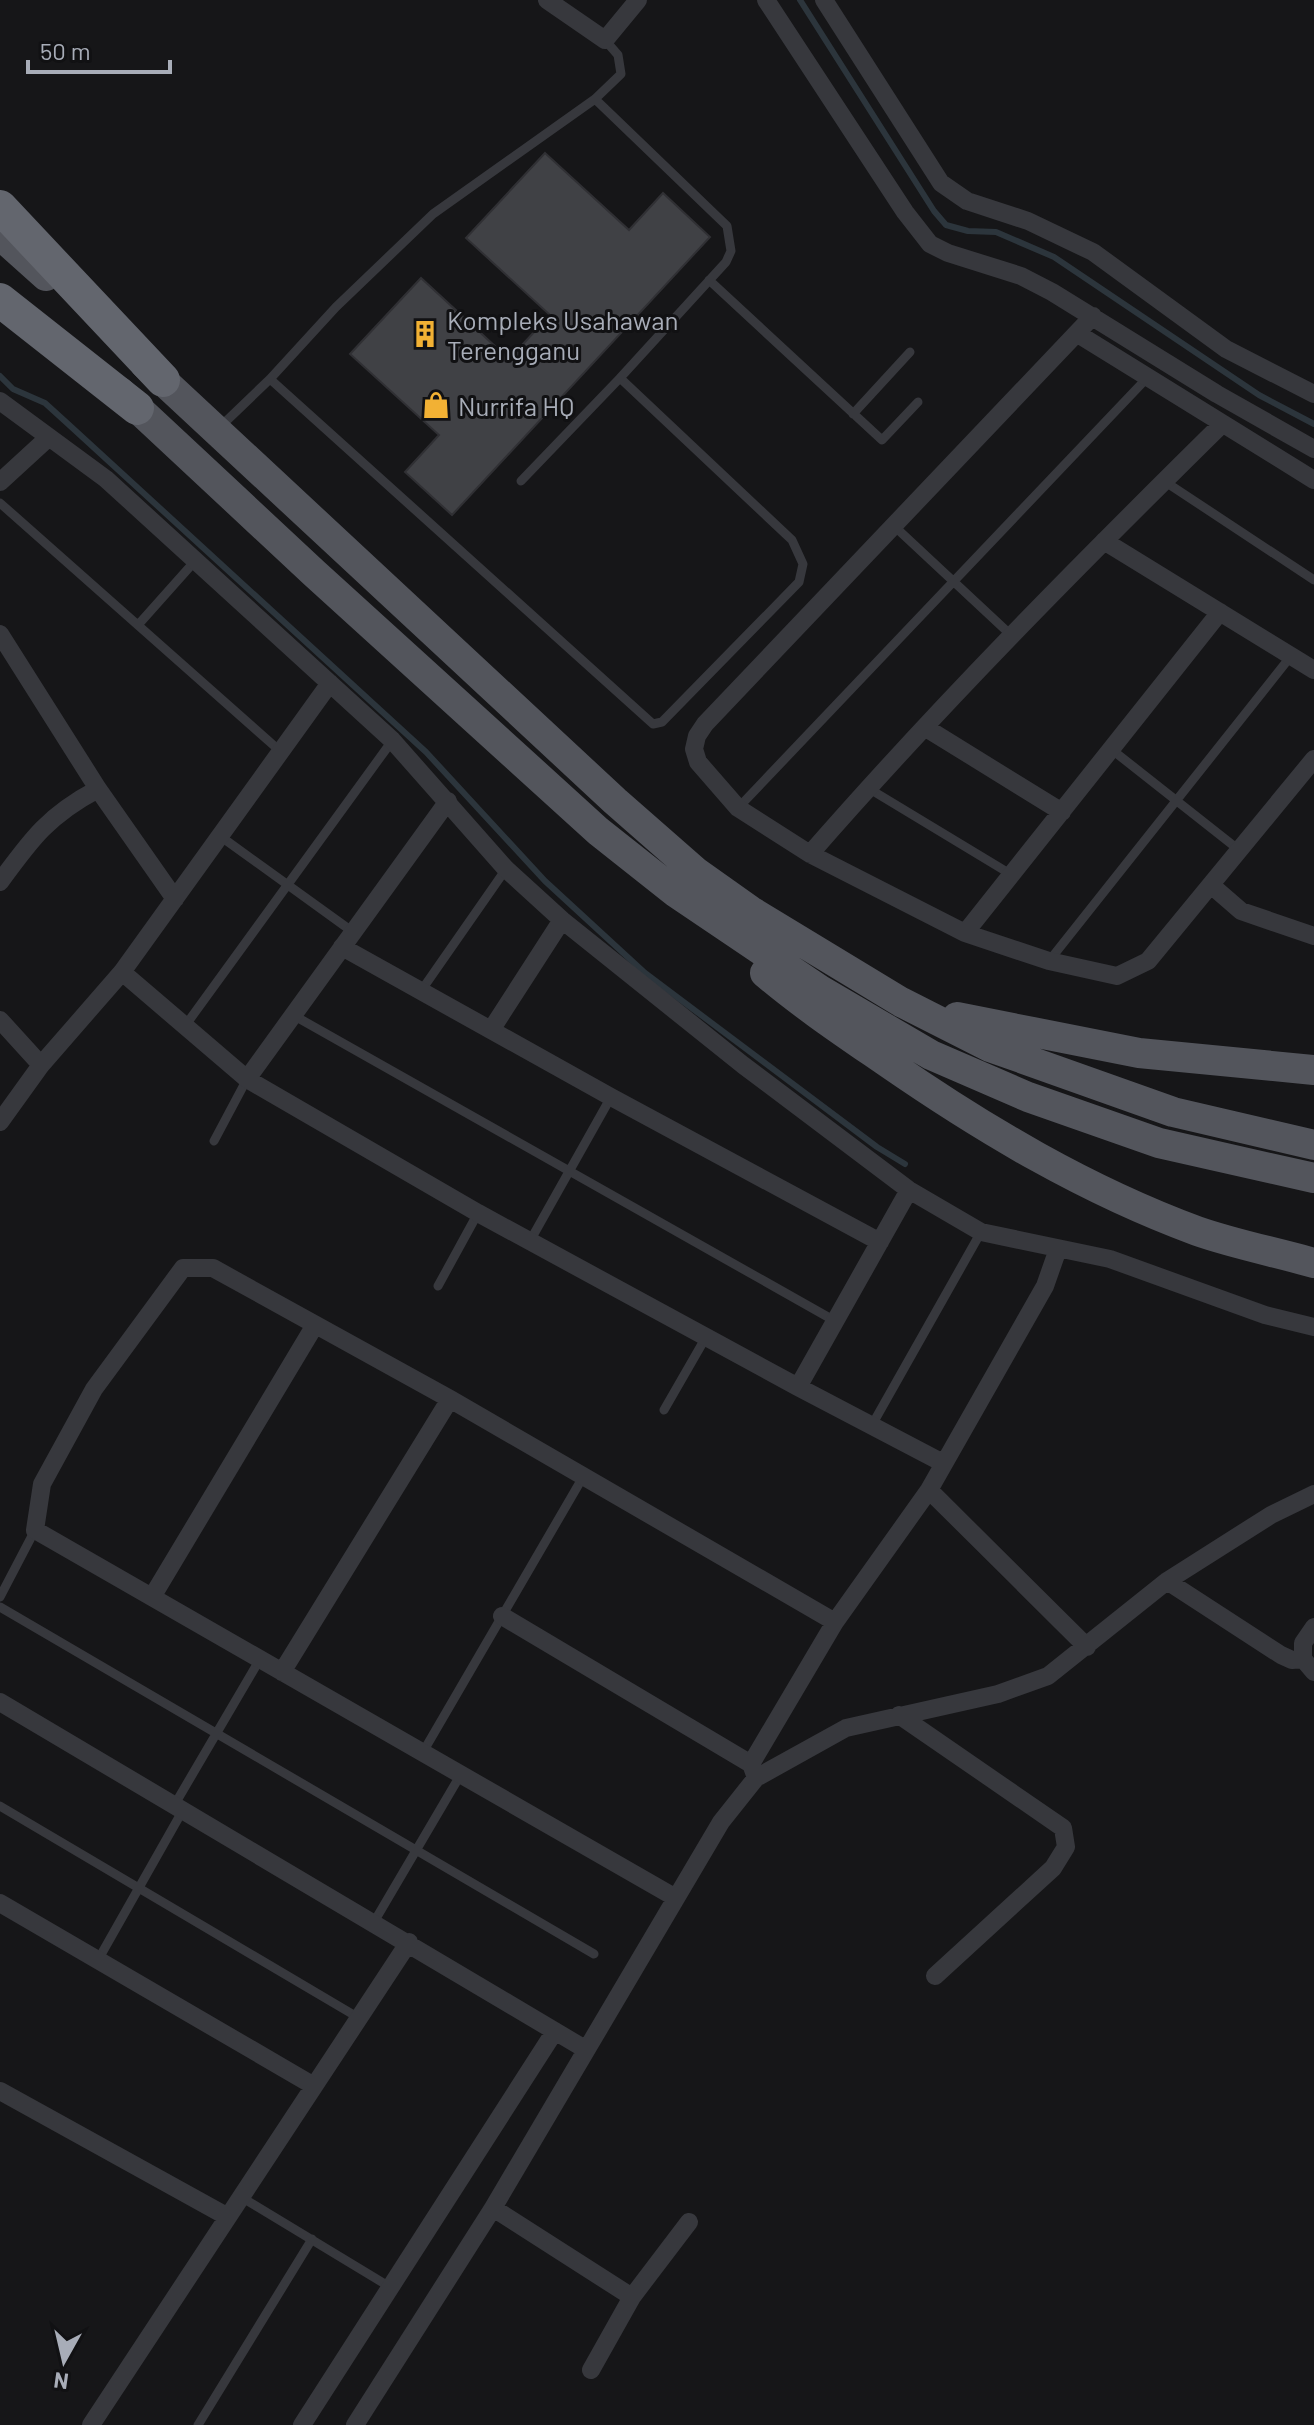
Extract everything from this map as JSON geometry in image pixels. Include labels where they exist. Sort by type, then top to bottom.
[{"type":"highway","points":[[0,207],[163,380]]},
{"type":"highway","points":[[0,300],[137,408]]},
{"type":"main road","points":[[0,235],[218,430],[615,801],[696,872],[763,919],[901,1002],[990,1047],[1159,1107],[1240,1130],[1314,1145]]},
{"type":"main road","points":[[0,282],[325,583],[634,862],[803,1005],[939,1098],[1046,1163],[1135,1206],[1200,1232],[1314,1263]]},
{"type":"main road","points":[[634,862],[820,990],[905,1041],[963,1070],[1028,1097],[1159,1143],[1314,1178]]},
{"type":"main road","points":[[901,1002],[985,1024],[1139,1053],[1314,1070]]},
{"type":"street","points":[[547,0],[605,40],[638,0]]},
{"type":"street","points":[[766,0],[905,212],[930,244],[948,253],[1021,276],[1314,449]]},
{"type":"street","points":[[824,0],[941,183],[967,201],[1028,221],[1093,252],[1226,349],[1314,394]]},
{"type":"street","points":[[1093,316],[705,724],[697,736],[694,749],[698,762],[738,808],[810,854],[965,933],[1049,961],[1117,976],[1148,961],[1314,759]]},
{"type":"street","points":[[1078,334],[1314,480]]},
{"type":"street","points":[[0,401],[106,479],[392,740],[506,869],[562,920],[743,1065],[909,1190],[981,1232],[1110,1259],[1265,1315],[1314,1327]]},
{"type":"street","points":[[810,854],[1012,636],[1221,425]]},
{"type":"street","points":[[0,482],[48,438]]},
{"type":"street","points":[[1104,541],[1314,670]]},
{"type":"street","points":[[965,933],[1220,612]]},
{"type":"street","points":[[0,634],[98,789],[175,899]]},
{"type":"street","points":[[0,1122],[41,1065],[122,972],[330,683]]},
{"type":"street","points":[[926,728],[1062,812]]},
{"type":"street","points":[[0,882],[44,824],[67,805],[98,789]]},
{"type":"street","points":[[247,1079],[448,801]]},
{"type":"street","points":[[1211,885],[1241,911],[1314,936]]},
{"type":"street","points":[[491,1030],[562,920]]},
{"type":"street","points":[[348,940],[421,991],[880,1242]]},
{"type":"street","points":[[122,972],[247,1079],[478,1213],[943,1463]]},
{"type":"street","points":[[0,1020],[41,1065]]},
{"type":"street","points":[[798,1387],[909,1190]]},
{"type":"street","points":[[355,2425],[493,2208],[753,1771],[835,1622],[929,1490],[1045,1286],[1058,1249]]},
{"type":"street","points":[[676,1898],[35,1530],[42,1484],[87,1403],[183,1268],[213,1268],[450,1399],[835,1622]]},
{"type":"street","points":[[152,1597],[315,1325]]},
{"type":"street","points":[[282,1672],[450,1399]]},
{"type":"street","points":[[929,1490],[1087,1647]]},
{"type":"street","points":[[753,1771],[846,1728],[1026,1685],[1048,1676],[1167,1581],[1271,1515],[1314,1494]]},
{"type":"street","points":[[1167,1581],[1281,1655],[1308,1666]]},
{"type":"street","points":[[502,1616],[753,1771]]},
{"type":"street","points":[[1308,1666],[1303,1643],[1314,1627]]},
{"type":"street","points":[[0,1702],[585,2049]]},
{"type":"street","points":[[899,1715],[1063,1828],[1066,1847],[1053,1868],[935,1976]]},
{"type":"street","points":[[0,1903],[314,2086]]},
{"type":"street","points":[[91,2425],[409,1942]]},
{"type":"street","points":[[302,2425],[555,2031]]},
{"type":"street","points":[[0,2091],[228,2217]]},
{"type":"street","points":[[493,2208],[632,2297]]},
{"type":"street","points":[[591,2370],[632,2297],[689,2222]]},
{"type":"lane","points":[[218,430],[336,307],[433,214],[595,99],[621,74],[618,55],[605,40]]},
{"type":"lane","points":[[521,481],[726,262],[731,251],[727,226],[595,99]]},
{"type":"lane","points":[[709,280],[882,440],[918,402]]},
{"type":"lane","points":[[853,414],[910,352]]},
{"type":"lane","points":[[270,379],[653,724],[662,722],[799,582],[803,564],[792,540],[620,378]]},
{"type":"lane","points":[[738,808],[1147,378]]},
{"type":"lane","points":[[1164,481],[1314,580]]},
{"type":"lane","points":[[0,503],[280,751]]},
{"type":"lane","points":[[893,525],[1012,636]]},
{"type":"lane","points":[[138,625],[195,561]]},
{"type":"lane","points":[[1049,961],[1291,656]]},
{"type":"lane","points":[[185,1026],[392,740]]},
{"type":"lane","points":[[1111,749],[1239,850]]},
{"type":"lane","points":[[868,788],[1012,875]]},
{"type":"lane","points":[[220,836],[288,885],[348,940]]},
{"type":"lane","points":[[421,991],[506,869]]},
{"type":"lane","points":[[293,1015],[835,1321]]},
{"type":"lane","points":[[214,1141],[247,1079]]},
{"type":"lane","points":[[530,1241],[611,1097]]},
{"type":"lane","points":[[438,1286],[478,1213]]},
{"type":"lane","points":[[872,1425],[981,1232]]},
{"type":"lane","points":[[664,1410],[706,1337]]},
{"type":"lane","points":[[423,1752],[583,1477]]},
{"type":"lane","points":[[0,1597],[35,1530]]},
{"type":"lane","points":[[0,1607],[594,1954]]},
{"type":"lane","points":[[98,1960],[139,1888],[217,1733],[260,1659]]},
{"type":"lane","points":[[374,1922],[461,1774]]},
{"type":"lane","points":[[0,1806],[359,2018]]},
{"type":"lane","points":[[241,2197],[390,2287]]},
{"type":"lane","points":[[198,2425],[312,2239]]},
{"type":"building","name":"Kompleks Usahawan Terengganu","points":[[545,153],[629,230],[663,193],[710,237],[452,515],[405,472],[439,435],[350,354],[421,278],[509,359],[550,315],[466,238]]},
{"type":"waterway","points":[[800,0],[934,211],[946,225],[968,231],[996,232],[1054,257],[1259,395],[1314,424]]},
{"type":"waterway","points":[[0,376],[13,389],[45,403],[426,752],[545,881],[645,973],[877,1147],[905,1164]]},
{"type":"place","name":"Kompleks Usahawan Terengganu","points":[[425,334]]},
{"type":"place","name":"Nurrifa HQ","points":[[436,405]]}]
